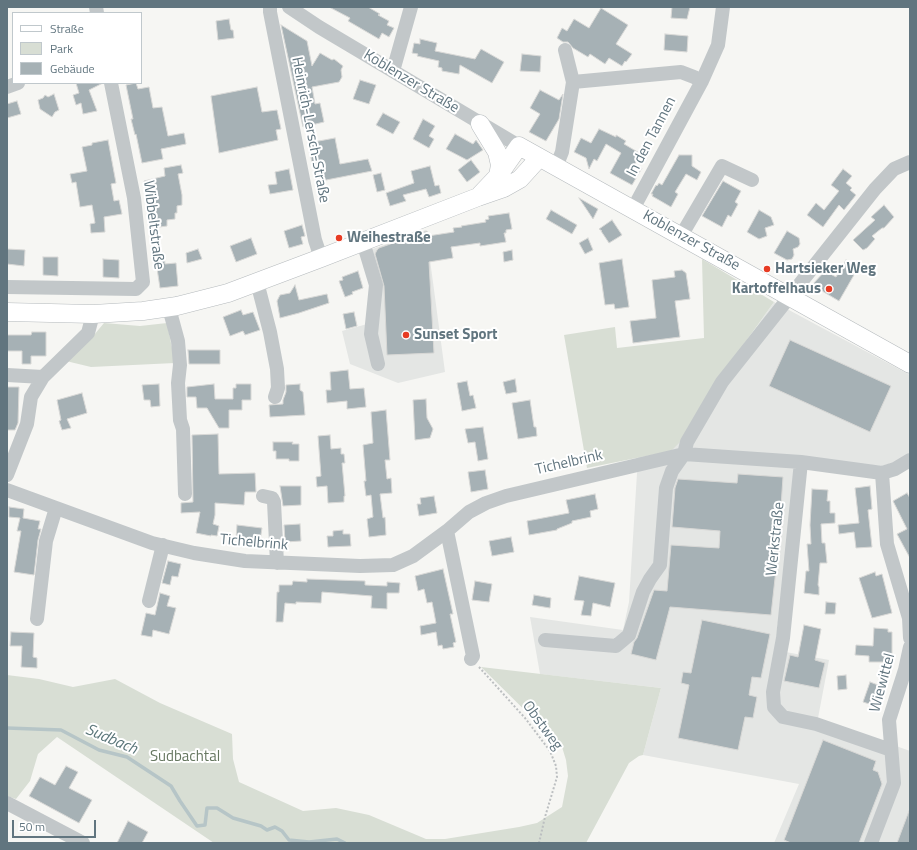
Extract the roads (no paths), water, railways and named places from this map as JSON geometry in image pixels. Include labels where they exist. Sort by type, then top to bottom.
[{"type":"main road","points":[[480,124],[497,152],[500,165],[498,176]]},
{"type":"main road","points":[[478,197],[498,176],[519,146]]},
{"type":"main road","name":"Koblenzer Straße","points":[[519,146],[910,364]]},
{"type":"main road","points":[[7,312],[93,314],[143,311],[169,308],[228,293],[504,188],[520,179],[539,158]]},
{"type":"street","name":"Heinrich-Lersch-Straße","points":[[270,7],[315,240],[321,258]]},
{"type":"street","points":[[393,71],[411,7]]},
{"type":"street","name":"In den Tannen","points":[[633,209],[702,81],[718,45],[723,7]]},
{"type":"street","name":"Koblenzer Straße","points":[[294,9],[318,27],[519,146]]},
{"type":"street","points":[[556,167],[562,152],[573,82],[565,50]]},
{"type":"street","name":"In den Tannen","points":[[573,82],[681,72],[702,81]]},
{"type":"street","name":"Wibbeltstraße","points":[[7,287],[136,289],[143,282],[134,198],[111,84]]},
{"type":"street","points":[[544,640],[616,646],[629,635],[643,592],[660,565],[666,488],[672,471],[684,454],[687,442],[722,382],[875,189],[894,169],[910,162]]},
{"type":"street","points":[[681,236],[722,166],[752,180]]},
{"type":"street","points":[[363,242],[376,285],[370,334],[378,364]]},
{"type":"street","points":[[258,282],[277,369],[278,388],[275,397]]},
{"type":"street","points":[[169,308],[178,341],[180,365],[178,383],[180,420],[183,429],[185,494]]},
{"type":"street","points":[[7,475],[27,424],[31,397],[43,377],[88,333],[93,314]]},
{"type":"street","points":[[7,375],[43,377]]},
{"type":"street","name":"Tichelbrink","points":[[7,490],[152,543],[194,553],[245,561],[277,563],[360,566],[393,565],[413,556],[447,531],[468,512],[486,503],[506,496],[684,454],[801,462],[882,472],[895,469],[910,460]]},
{"type":"street","name":"Werkstraße","points":[[801,462],[783,638],[773,692],[774,706],[783,717],[816,724],[891,750]]},
{"type":"street","name":"Wiewittel","points":[[882,472],[887,544],[909,618],[910,638]]},
{"type":"street","points":[[264,496],[272,498],[274,502],[277,563]]},
{"type":"street","points":[[37,619],[46,541],[56,508]]},
{"type":"street","points":[[447,531],[473,656],[471,659]]},
{"type":"street","points":[[149,600],[163,545]]},
{"type":"street","name":"Wiewittel","points":[[871,843],[894,782],[889,720],[905,670],[910,647]]},
{"type":"street","points":[[7,803],[84,843]]},
{"type":"waterway","name":"Sudbach","points":[[7,728],[61,730],[99,750],[127,757],[171,786],[197,826],[205,825],[207,808],[217,808],[233,818],[261,826],[267,830],[275,827],[282,831],[289,840],[309,842],[337,839],[345,843]]},
{"type":"place","name":"Weihestraße","points":[[339,238]]},
{"type":"place","name":"Hartsieker Weg","points":[[767,269]]},
{"type":"place","name":"Kartoffelhaus","points":[[829,289]]},
{"type":"place","name":"Sunset Sport","points":[[406,335]]},
{"type":"park label","name":"Sudbachtal","points":[[185,757]]}]
